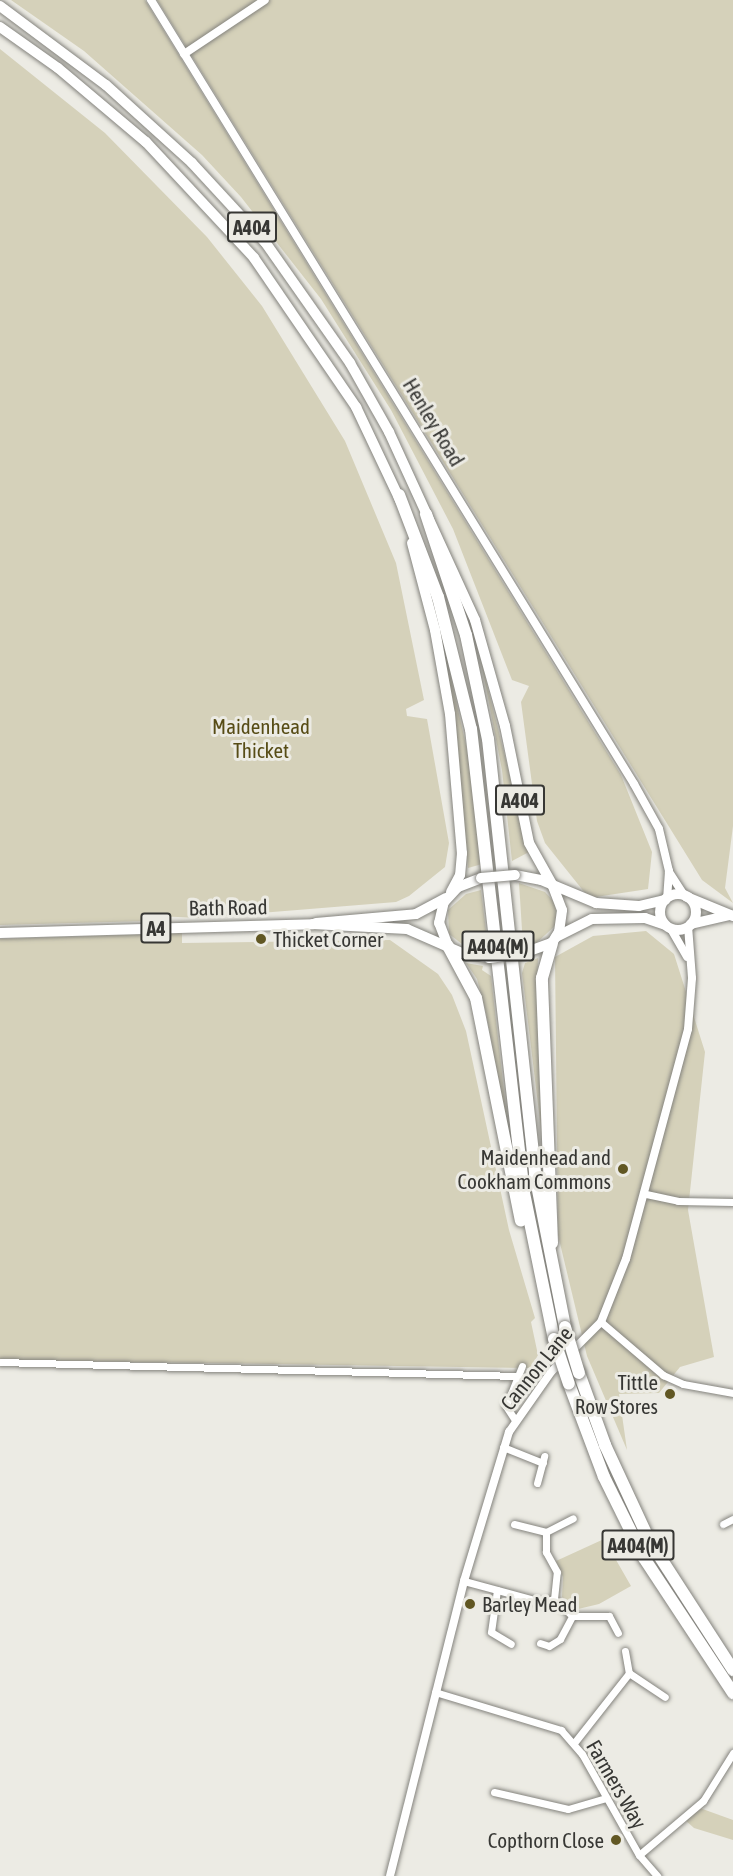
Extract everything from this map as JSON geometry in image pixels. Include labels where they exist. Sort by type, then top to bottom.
[{"type":"highway","name":"A404(M)","points":[[399,495],[444,615],[474,745],[519,1156],[537,1270]]},
{"type":"highway","name":"A404(M)","points":[[426,514],[466,635],[488,739],[535,1175],[552,1272],[565,1327],[605,1445],[650,1540],[733,1670]]},
{"type":"highway","name":"A404(M)","points":[[552,1272],[542,971],[554,940]]},
{"type":"highway","name":"A404(M)","points":[[448,946],[476,998],[512,1186],[568,1384],[604,1477],[633,1537],[678,1614],[733,1693]]},
{"type":"main road","name":"A404","points":[[0,6],[137,111],[265,242],[363,383],[475,620],[505,726],[529,843],[553,886]]},
{"type":"main road","name":"A404","points":[[0,27],[66,75],[146,142],[254,258],[339,379],[399,495],[435,630],[450,714],[462,853],[460,875],[449,895]]},
{"type":"main road","points":[[515,875],[603,904],[639,906],[685,896],[731,916],[668,927],[645,918],[592,919],[554,940],[521,954],[489,958],[448,946],[439,923],[449,895],[481,878],[515,875]]},
{"type":"main road","points":[[553,886],[563,914],[554,940]]},
{"type":"main road","name":"Bath Road","points":[[0,933],[313,924],[416,914],[449,895]]},
{"type":"main road","points":[[685,896],[695,911],[689,925]]},
{"type":"main road","points":[[666,899],[660,910],[668,927]]},
{"type":"main road","name":"Bath Road","points":[[313,924],[407,930],[448,946]]},
{"type":"street","name":"Henley Road","points":[[151,0],[634,784],[659,829],[669,871],[685,896]]},
{"type":"street","points":[[184,54],[265,0]]},
{"type":"street","name":"Henley Road","points":[[666,899],[669,871]]},
{"type":"street","name":"Cannon Lane","points":[[390,1876],[464,1581],[503,1447],[515,1420],[551,1372],[601,1322],[646,1194],[688,1029],[692,978],[688,957],[689,925]]},
{"type":"street","name":"Cannon Lane","points":[[668,927],[688,957]]},
{"type":"street","points":[[646,1194],[678,1201],[733,1202]]},
{"type":"street","points":[[601,1322],[663,1375],[683,1384],[733,1393]]},
{"type":"street","points":[[0,1362],[518,1376]]},
{"type":"street","points":[[515,1420],[506,1406],[522,1366]]},
{"type":"street","points":[[503,1447],[543,1460],[537,1483]]},
{"type":"street","points":[[514,1524],[546,1532],[573,1518]]},
{"type":"street","points":[[723,1524],[733,1519]]},
{"type":"street","points":[[546,1532],[546,1552],[557,1572],[554,1599]]},
{"type":"street","points":[[464,1581],[542,1602],[554,1599]]},
{"type":"street","points":[[497,1590],[491,1632],[511,1644]]},
{"type":"street","points":[[554,1599],[572,1616]]},
{"type":"street","points":[[572,1616],[601,1612],[609,1616],[618,1633]]},
{"type":"street","points":[[540,1643],[549,1646],[560,1639],[572,1616]]},
{"type":"street","points":[[625,1652],[629,1674],[665,1697]]},
{"type":"street","points":[[574,1743],[629,1674]]},
{"type":"street","name":"Farmers Way","points":[[435,1692],[547,1722],[574,1743],[639,1855],[657,1876]]},
{"type":"street","points":[[639,1855],[703,1801],[733,1753]]},
{"type":"street","points":[[494,1792],[568,1809],[606,1798]]},
{"type":"green space","points":[[11,0],[145,0],[621,775],[652,852],[648,889],[589,898],[545,843],[537,821],[521,702],[529,686],[512,680],[453,529],[391,410],[321,299],[241,197],[202,155],[84,51]]},
{"type":"green space","points":[[157,0],[733,0],[733,826],[725,888],[733,903],[702,880]]},
{"type":"green space","name":"Maidenhead Thicket","points":[[0,49],[105,133],[207,237],[262,306],[345,441],[396,563],[424,700],[406,709],[407,716],[427,719],[449,843],[445,867],[409,896],[396,902],[199,918],[157,916],[147,921],[0,925]]},
{"type":"green space","points":[[440,630],[468,754],[482,864],[468,868],[454,715]]},
{"type":"green space","points":[[480,657],[529,852],[512,861],[502,770]]},
{"type":"green space","points":[[519,883],[545,892],[555,903],[557,924],[532,947],[523,945]]},
{"type":"green space","points":[[481,890],[488,947],[466,947],[449,934],[448,910],[466,894]]},
{"type":"green space","points":[[646,931],[674,954],[705,1052],[688,1210],[714,1357],[680,1367],[659,1393],[619,1394],[627,1450],[587,1356],[558,1235],[555,957],[593,936]]},
{"type":"green space","points":[[182,933],[182,943],[390,940],[438,974],[452,995],[466,1031],[509,1230],[535,1318],[531,1322],[538,1355],[531,1368],[0,1360],[0,939]]},
{"type":"green space","points":[[538,958],[542,1137],[522,973],[525,963]]},
{"type":"green space","points":[[466,963],[483,966],[482,970],[491,976],[509,1136],[486,1013],[477,979]]},
{"type":"green space","points":[[604,1539],[631,1586],[599,1604],[574,1610],[562,1597],[563,1577],[556,1561]]},
{"type":"green space","points":[[697,1807],[733,1820],[733,1840],[694,1828],[684,1819]]},
{"type":"place","name":"Thicket Corner","points":[[261,939]]},
{"type":"place","name":"Maidenhead and Cookham Commons","points":[[623,1169]]},
{"type":"place","name":"Tittle Row Stores","points":[[670,1394]]},
{"type":"place","name":"Barley Mead","points":[[470,1604]]},
{"type":"place","name":"Copthorn Close","points":[[616,1840]]}]
